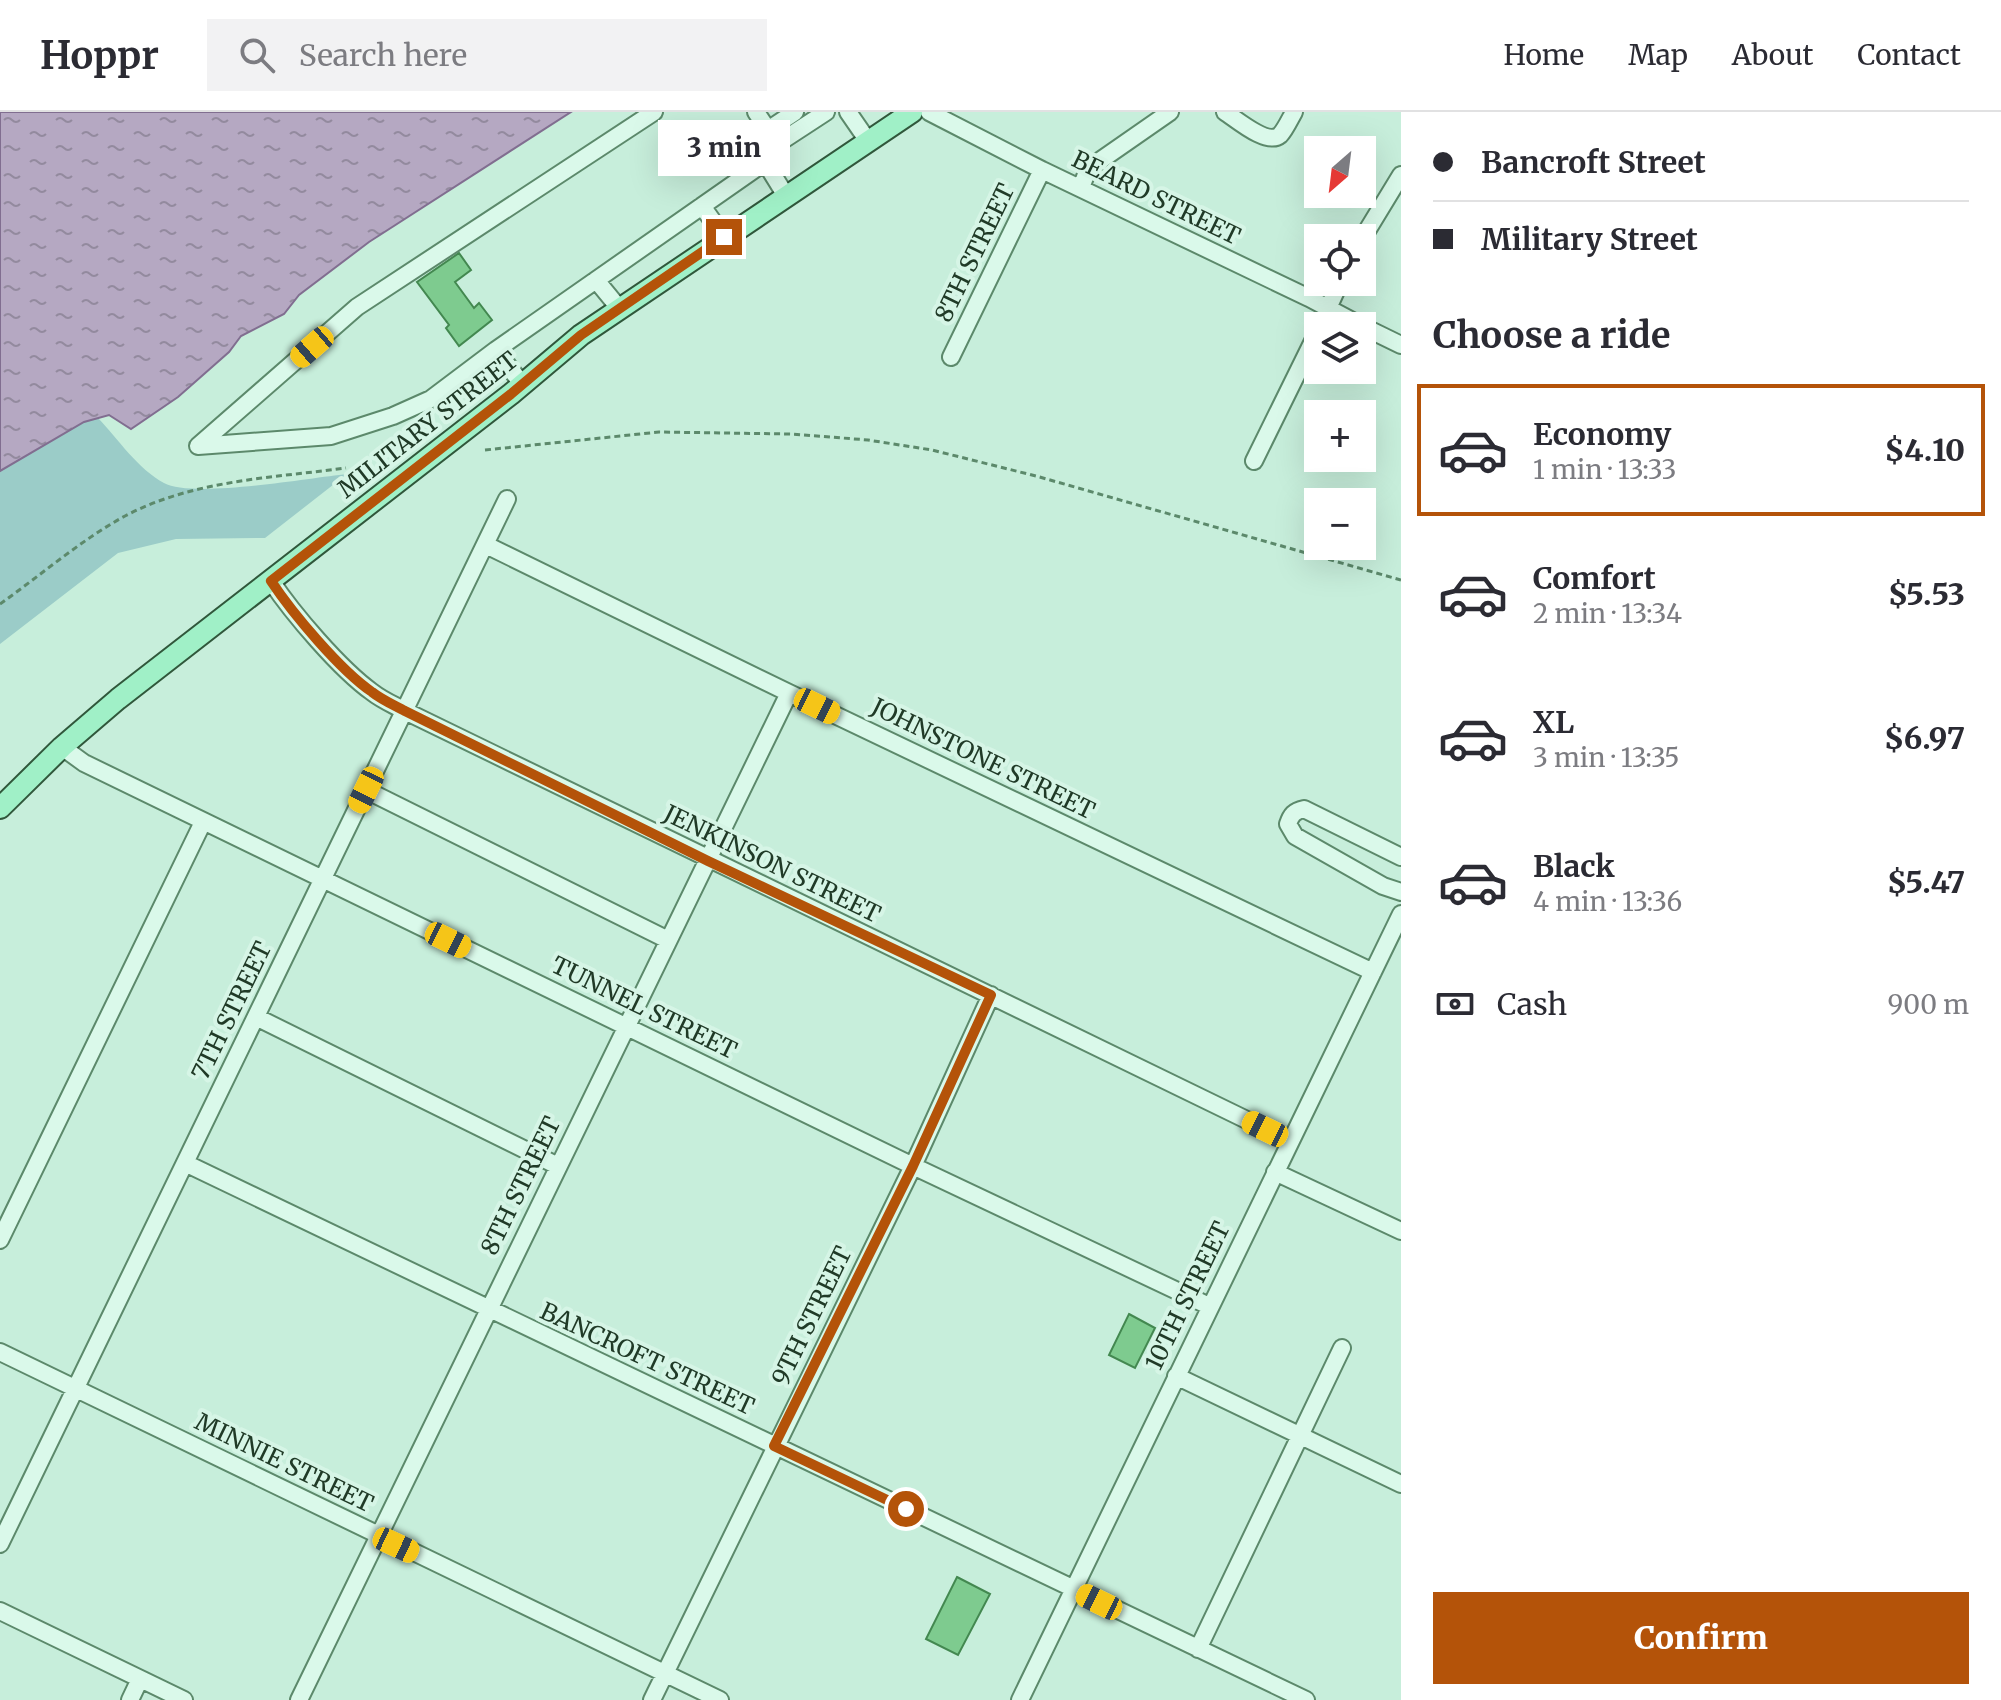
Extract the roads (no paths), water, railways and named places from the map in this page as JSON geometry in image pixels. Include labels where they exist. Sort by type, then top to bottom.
[{"type":"main road","name":"MILITARY STREET","points":[[0,808],[62,747],[118,699],[581,335],[912,112]]},
{"type":"street","points":[[654,112],[357,307],[198,446],[331,436],[393,416],[431,399],[765,162],[777,144],[826,112]]},
{"type":"street","points":[[756,112],[768,130],[795,112]]},
{"type":"street","points":[[848,112],[868,141]]},
{"type":"street","name":"BEARD STREET","points":[[929,112],[1335,312]]},
{"type":"street","points":[[1081,188],[1088,169],[1170,112]]},
{"type":"street","points":[[1225,112],[1262,136],[1272,138],[1280,135],[1294,112]]},
{"type":"street","points":[[765,162],[786,196]]},
{"type":"street","name":"8TH STREET","points":[[951,357],[1042,170]]},
{"type":"street","points":[[1371,224],[1401,175]]},
{"type":"street","points":[[702,206],[724,237]]},
{"type":"street","points":[[596,280],[619,308]]},
{"type":"street","points":[[1325,312],[1333,296]]},
{"type":"street","name":"BEARD STREET","points":[[1376,333],[1401,345]]},
{"type":"street","points":[[496,350],[522,384]]},
{"type":"street","points":[[1254,461],[1304,359]]},
{"type":"street","name":"7TH STREET","points":[[0,1544],[507,499]]},
{"type":"street","name":"JOHNSTONE STREET","points":[[486,545],[1373,972]]},
{"type":"street","name":"JENKINSON STREET","points":[[271,581],[286,604],[372,693],[708,861],[1290,1141]]},
{"type":"street","name":"8TH STREET","points":[[299,1700],[789,693]]},
{"type":"street","name":"TUNNEL STREET","points":[[62,747],[82,762],[203,822],[1209,1306]]},
{"type":"street","points":[[366,790],[668,940]]},
{"type":"street","points":[[1401,857],[1304,809],[1296,810],[1288,824],[1295,836],[1383,886],[1401,892]]},
{"type":"street","points":[[0,1240],[203,822]]},
{"type":"street","name":"10TH STREET","points":[[1020,1700],[1401,914]]},
{"type":"street","name":"9TH STREET","points":[[652,1700],[913,1166],[991,995]]},
{"type":"street","points":[[256,1017],[558,1166]]},
{"type":"street","name":"BANCROFT STREET","points":[[185,1163],[1306,1700]]},
{"type":"street","points":[[1275,1172],[1401,1231]]},
{"type":"street","points":[[1198,1649],[1342,1348]]},
{"type":"street","name":"MINNIE STREET","points":[[0,1352],[720,1700]]},
{"type":"street","points":[[1176,1376],[1401,1484]]},
{"type":"street","points":[[0,1611],[184,1700]]},
{"type":"street","points":[[130,1700],[140,1679]]},
{"type":"water","points":[[0,112],[571,112],[369,242],[299,295],[284,314],[241,336],[229,352],[178,397],[131,429],[109,415],[84,422],[0,471]]}]
